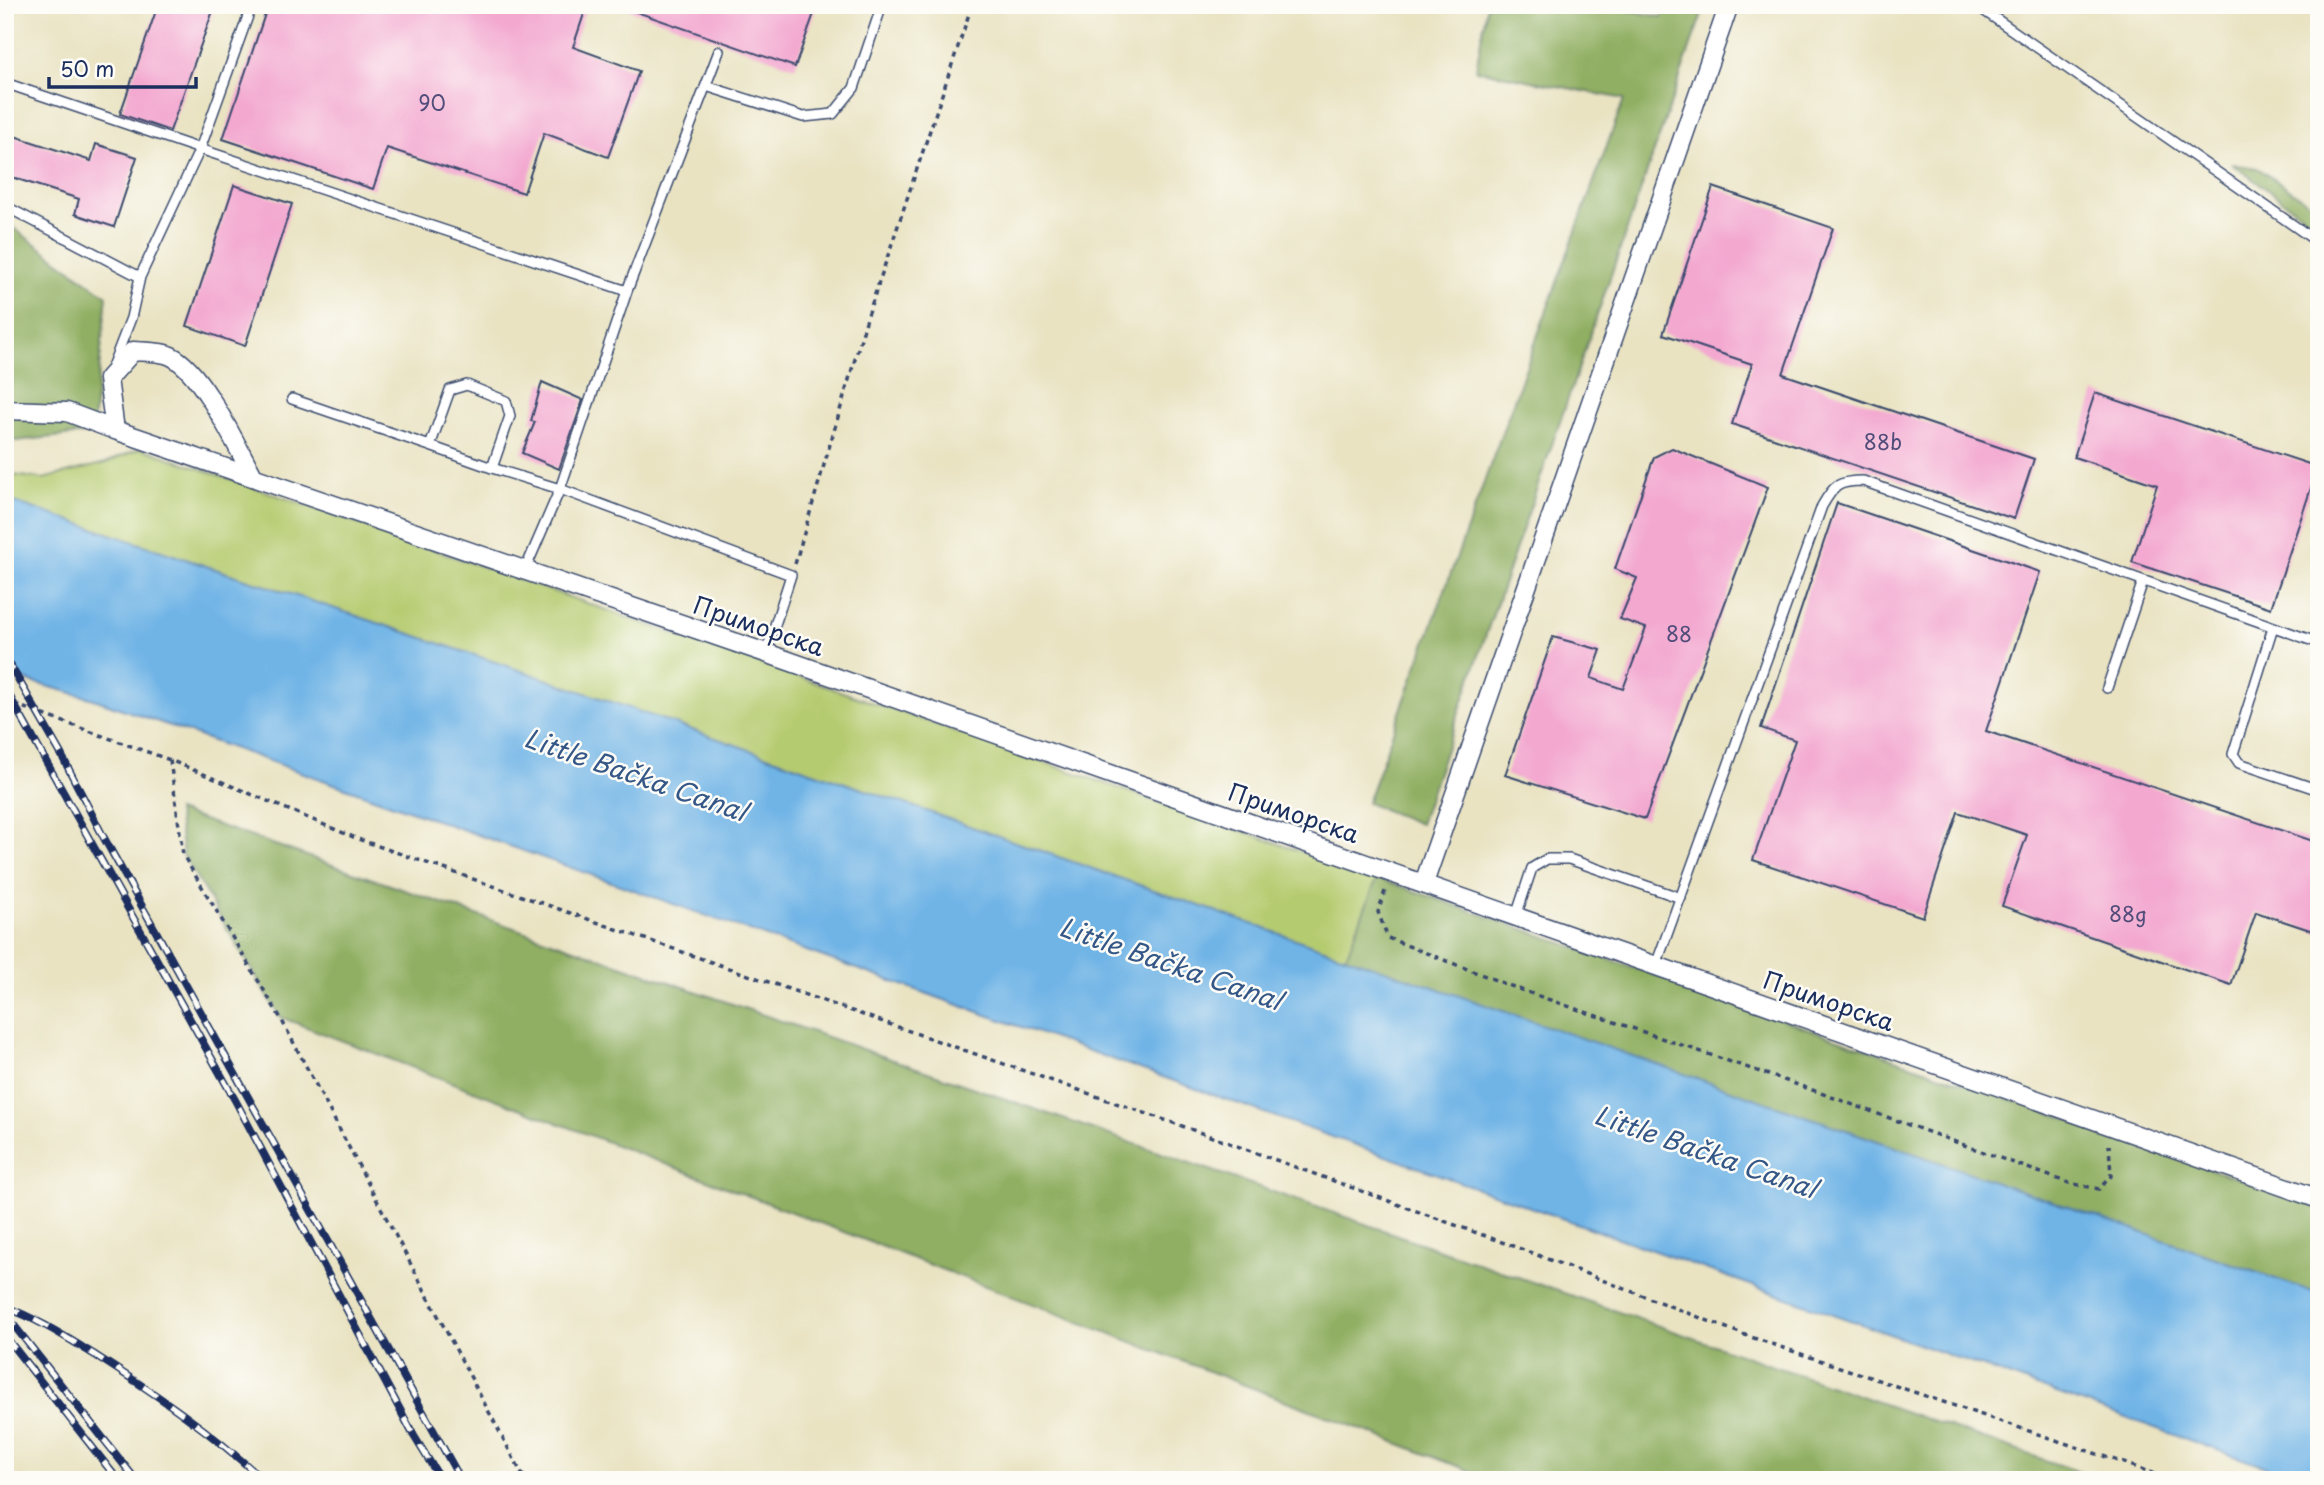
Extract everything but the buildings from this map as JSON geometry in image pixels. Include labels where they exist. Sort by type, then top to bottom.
[{"type":"street","points":[[1424,883],[1729,5]]},
{"type":"street","points":[[115,430],[108,379],[133,351],[170,355],[194,375],[228,429],[253,476]]},
{"type":"street","name":"Приморска","points":[[5,410],[67,412],[766,653],[2319,1199]]},
{"type":"lane","points":[[108,379],[131,318],[140,277],[200,149],[252,5]]},
{"type":"lane","points":[[706,86],[803,117],[834,114],[855,88],[882,5]]},
{"type":"lane","points":[[1976,5],[2319,243]]},
{"type":"lane","points":[[525,570],[560,489],[627,291],[719,51]]},
{"type":"lane","points":[[5,83],[627,291]]},
{"type":"lane","points":[[5,206],[140,277]]},
{"type":"lane","points":[[430,446],[450,390],[467,385],[506,401],[510,416],[492,468]]},
{"type":"lane","points":[[292,398],[560,489],[791,575],[766,653]]},
{"type":"lane","points":[[1656,965],[1822,506],[1831,489],[1846,481],[1863,481],[2319,643]]},
{"type":"lane","points":[[2107,688],[2143,581]]},
{"type":"lane","points":[[2273,627],[2233,754],[2239,763],[2319,790]]},
{"type":"lane","points":[[1516,916],[1532,868],[1547,859],[1569,859],[1681,898]]},
{"type":"path","points":[[791,575],[867,318],[972,5]]},
{"type":"path","points":[[5,701],[170,760],[358,839],[1169,1122],[1512,1246],[1745,1335],[2174,1480]]},
{"type":"path","points":[[170,760],[183,855],[280,1017],[525,1480]]},
{"type":"path","points":[[1392,872],[1378,912],[1388,938],[1521,990],[1804,1087],[2069,1183],[2099,1189],[2111,1176],[2108,1149],[2115,1127]]},
{"type":"green space","points":[[1487,5],[1602,5],[1662,17],[1666,5],[1705,5],[1420,824],[1367,803],[1624,99],[1476,70]]},
{"type":"green space","points":[[2232,164],[2257,168],[2319,209],[2319,227]]},
{"type":"green space","points":[[5,222],[107,296],[92,433],[15,441],[5,437]]},
{"type":"green space","points":[[141,448],[1377,878],[1346,957],[525,672],[5,499],[5,474],[43,479],[106,463]]},
{"type":"green space","points":[[177,811],[2102,1480],[1494,1480],[280,1017],[183,855]]},
{"type":"green space","points":[[1377,878],[2319,1207],[2319,1294],[1346,957]]},
{"type":"water","name":"Little Bačka Canal","points":[[5,499],[525,672],[2319,1294],[2319,1480],[2302,1480],[91,698],[5,675]]},
{"type":"railway","points":[[5,656],[461,1480]]},
{"type":"railway","points":[[5,688],[235,1100],[414,1436],[441,1480]]},
{"type":"railway","points":[[5,1307],[51,1329],[139,1383],[203,1429],[263,1480]]},
{"type":"railway","points":[[5,1314],[136,1480]]},
{"type":"railway","points":[[5,1336],[118,1480]]}]
